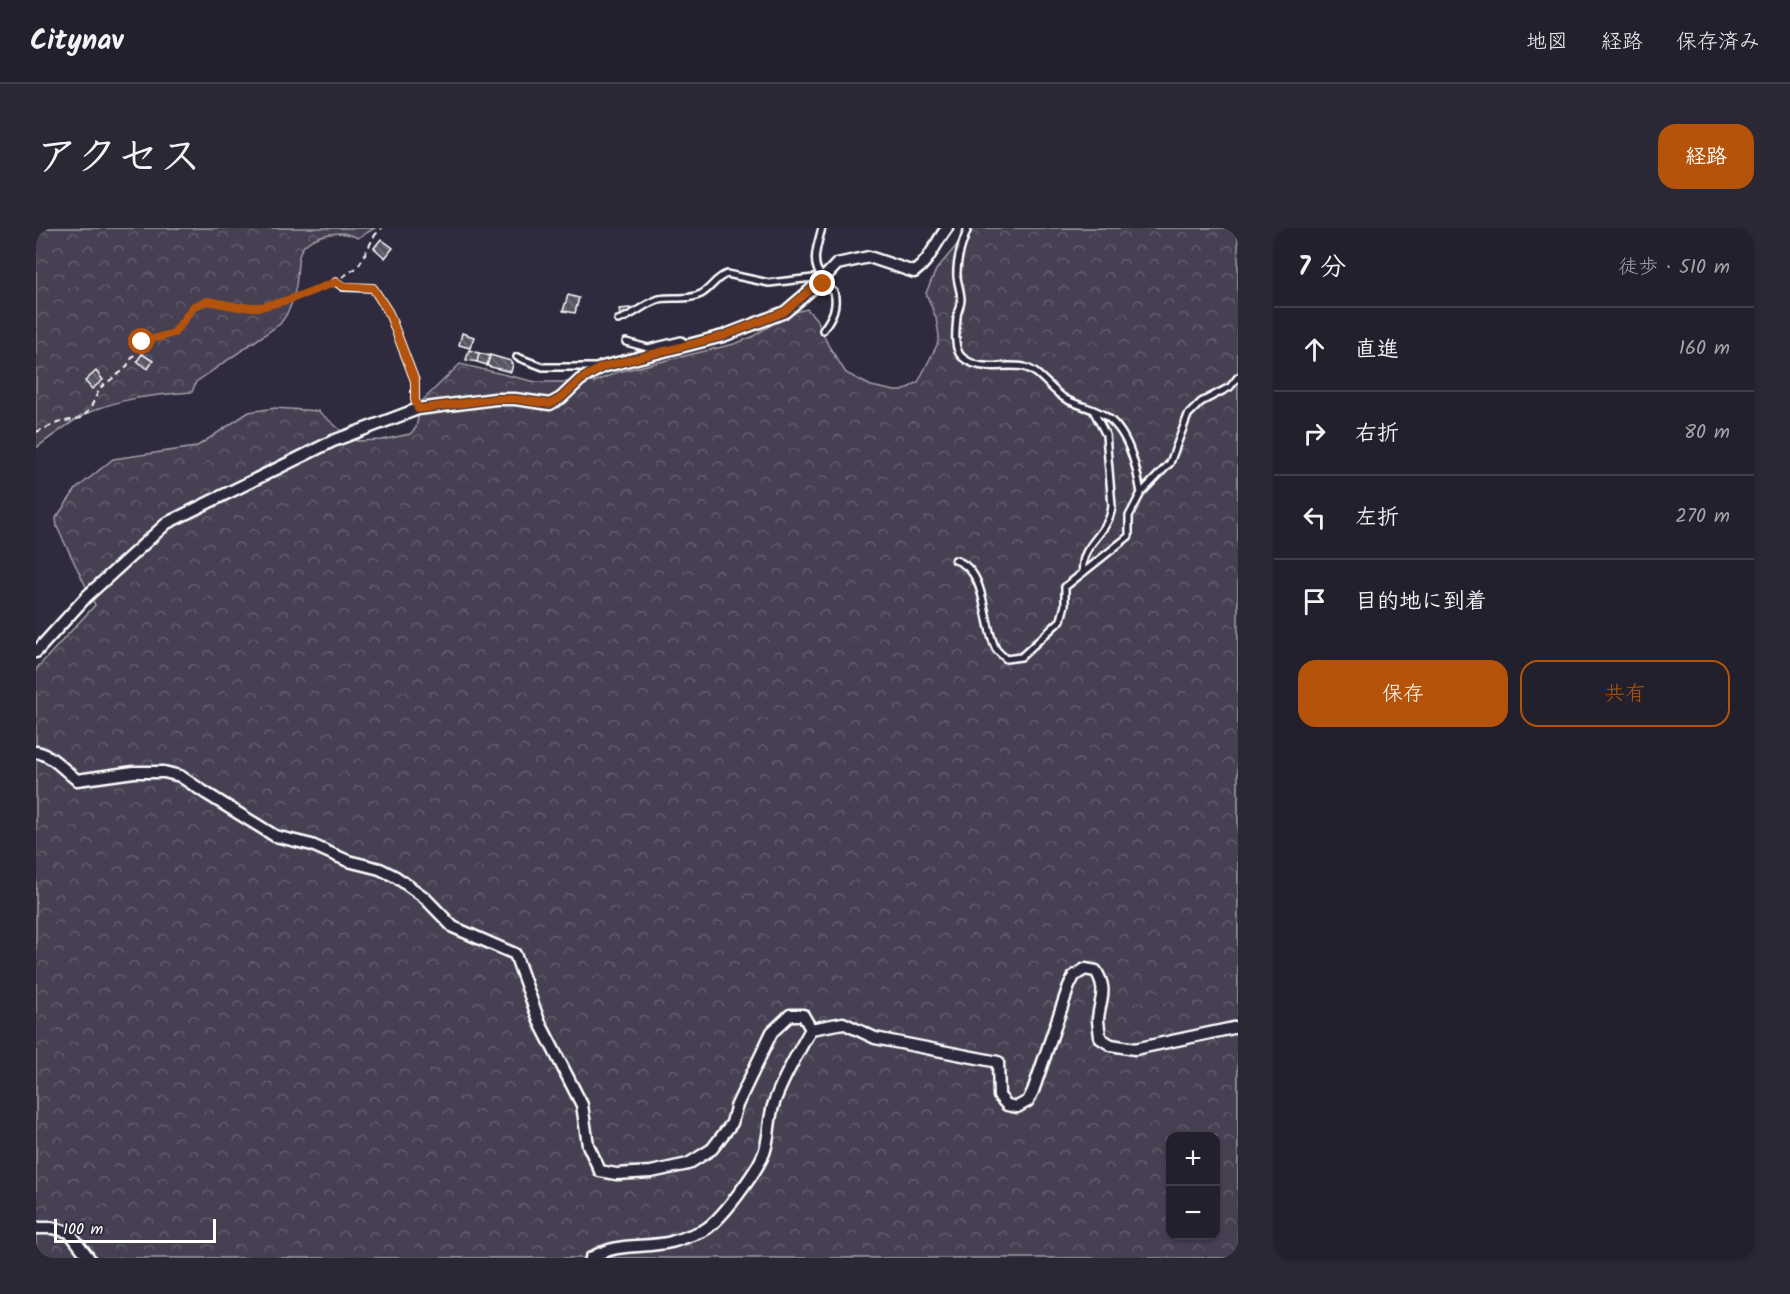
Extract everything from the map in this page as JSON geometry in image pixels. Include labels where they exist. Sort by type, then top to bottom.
[{"type":"street","points":[[36,652],[87,597],[167,523],[333,441],[418,409],[495,399],[515,399],[550,404],[561,398],[580,380],[602,367],[723,336],[784,312],[837,264],[869,257],[915,272],[925,265],[947,228]]},
{"type":"street","points":[[36,752],[50,758],[77,780],[134,772],[164,772],[180,776],[275,836],[312,845],[348,861],[380,869],[396,877],[424,897],[453,927],[515,954],[539,1021],[582,1105],[588,1145],[600,1170],[616,1174],[651,1172],[688,1164],[712,1149],[732,1123],[736,1107],[772,1032],[790,1015],[803,1015],[811,1029]]},
{"type":"street","points":[[811,1029],[843,1023],[875,1038],[998,1062],[999,1096],[1007,1105],[1017,1107],[1028,1101],[1033,1091],[1069,986],[1074,976],[1085,969],[1096,972],[1102,981],[1103,997],[1098,1019],[1100,1038],[1111,1045],[1135,1049],[1238,1027]]},
{"type":"street","points":[[591,1258],[604,1250],[633,1244],[670,1242],[704,1230],[722,1214],[749,1179],[764,1152],[773,1105],[788,1070],[811,1029]]},
{"type":"street","points":[[36,1228],[51,1228],[69,1232],[89,1258]]},
{"type":"lane","points":[[822,228],[815,261],[822,280]]},
{"type":"lane","points":[[968,228],[960,248],[957,276],[961,302],[957,316],[956,345],[958,352],[983,367],[1026,367],[1038,374],[1065,399],[1114,421],[1121,431],[1136,467],[1141,493]]},
{"type":"lane","points":[[618,320],[630,317],[652,302],[661,299],[691,298],[704,292],[720,276],[727,274],[769,283],[817,277],[834,292],[835,298],[833,315],[823,330]]},
{"type":"lane","points":[[336,282],[343,286],[373,288],[389,313],[415,381],[415,400],[418,409]]},
{"type":"lane","points":[[626,342],[648,348],[681,340],[688,345]]},
{"type":"lane","points":[[517,357],[543,367],[602,367]]},
{"type":"lane","points":[[955,560],[971,569],[979,587],[996,650],[1006,659],[1020,657],[1060,620],[1065,605],[1065,587],[1129,536],[1130,516],[1141,493],[1170,463],[1188,415],[1201,402],[1230,387],[1238,376]]},
{"type":"lane","points":[[1083,573],[1084,555],[1107,524],[1112,506],[1106,435],[1093,410]]},
{"type":"path","points":[[36,432],[60,422],[82,418],[90,409],[100,388],[125,369],[142,342],[174,333],[194,306],[208,301],[238,307],[261,307],[288,300],[336,282],[358,267],[375,235],[382,228]]},
{"type":"green space","points":[[36,228],[375,228],[358,238],[340,233],[331,234],[305,244],[299,255],[292,301],[280,324],[196,382],[192,392],[149,396],[108,405],[76,420],[36,448]]},
{"type":"green space","points":[[971,228],[1238,228],[1238,1258],[36,1258],[36,669],[95,605],[57,527],[56,518],[76,489],[113,459],[196,447],[249,412],[275,408],[318,411],[357,441],[382,440],[410,434],[416,428],[421,402],[460,364],[536,382],[594,382],[618,372],[734,344],[752,337],[788,314],[807,309],[818,321],[828,345],[846,373],[871,386],[903,391],[918,382],[937,345],[939,336],[936,318],[926,293],[936,270]]},
{"type":"building","points":[[381,239],[393,248],[385,258],[374,248]]},
{"type":"building","points":[[568,295],[579,298],[575,313],[563,311]]},
{"type":"building","points":[[630,308],[630,312],[620,316],[619,309]]},
{"type":"building","points":[[462,333],[474,337],[470,348],[459,345]]},
{"type":"building","points":[[469,350],[479,353],[477,362],[466,360]]},
{"type":"building","points":[[479,353],[490,356],[487,365],[477,362]]},
{"type":"building","points":[[142,354],[153,361],[148,369],[137,361]]},
{"type":"building","points":[[490,355],[511,361],[513,364],[511,372],[487,366]]},
{"type":"building","points":[[96,371],[103,380],[92,389],[85,381]]},
{"type":"route","points":[[142,342],[174,333],[194,306],[208,301],[238,307],[261,307],[288,300],[336,282],[343,286],[373,288],[389,313],[415,381],[415,400],[418,409],[495,399],[515,399],[550,404],[561,398],[580,380],[602,367],[723,336],[784,312],[820,282],[823,284]]}]
